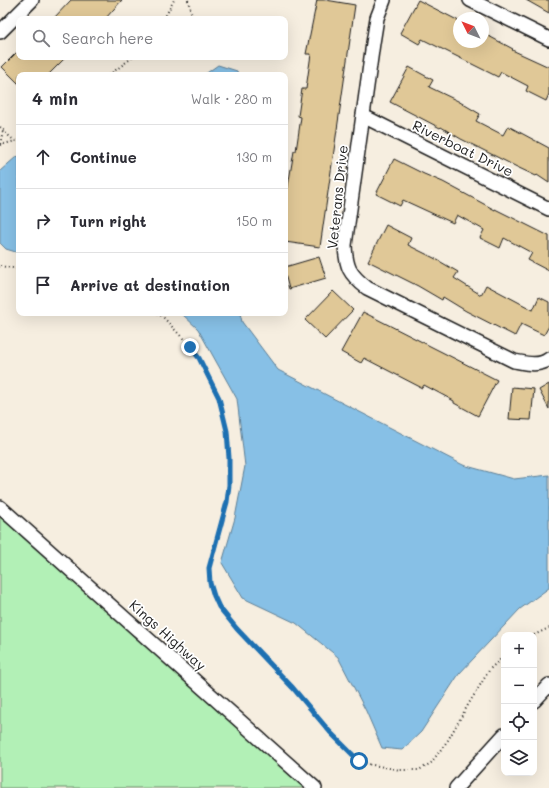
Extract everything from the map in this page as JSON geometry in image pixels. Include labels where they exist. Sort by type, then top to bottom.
[{"type":"street","points":[[0,32],[32,0]]},
{"type":"street","name":"Veterans Drive","points":[[384,0],[377,18],[345,245],[346,261],[350,271],[356,280],[367,288],[514,361],[532,364],[549,359]]},
{"type":"street","points":[[470,0],[549,39]]},
{"type":"street","name":"Riverboat Drive","points":[[363,116],[549,209]]},
{"type":"street","name":"Kings Highway","points":[[0,507],[315,788]]},
{"type":"street","points":[[537,698],[549,685]]},
{"type":"street","points":[[456,788],[501,738]]},
{"type":"path","points":[[166,16],[174,0]]},
{"type":"path","points":[[188,0],[192,16]]},
{"type":"path","points":[[113,72],[129,60]]},
{"type":"path","points":[[0,127],[15,141]]},
{"type":"path","points":[[3,131],[0,145],[15,141]]},
{"type":"path","points":[[0,266],[16,269]]},
{"type":"path","points":[[161,316],[199,358],[219,398],[223,411],[228,444],[229,485],[227,502],[209,568],[210,583],[214,596],[219,607],[237,629],[293,688],[330,732],[359,761],[400,770],[419,770],[431,763],[448,740],[490,669],[501,659]]},
{"type":"path","points":[[537,634],[549,628]]},
{"type":"green space","points":[[0,515],[306,788],[0,788]]},
{"type":"water","points":[[218,65],[237,72],[208,72]]},
{"type":"water","points":[[16,157],[16,252],[6,249],[0,243],[0,171]]},
{"type":"water","points":[[184,316],[241,316],[242,322],[278,370],[463,465],[514,479],[549,475],[549,588],[520,609],[459,674],[421,732],[402,750],[382,748],[366,711],[338,657],[296,623],[243,598],[222,563],[235,518],[245,466],[237,399],[198,329]]},
{"type":"building","points":[[71,0],[122,0],[108,16],[56,16]]},
{"type":"building","points":[[317,0],[355,5],[320,247],[288,242],[288,186],[294,151],[296,151],[301,117],[298,116],[302,89],[306,89],[311,54],[306,54]]},
{"type":"building","points":[[418,0],[453,18],[453,48],[489,48],[489,36],[513,49],[512,50],[549,67],[549,94],[546,101],[526,91],[528,86],[501,72],[498,77],[422,39],[419,44],[400,33]]},
{"type":"building","points":[[526,0],[549,0],[549,13]]},
{"type":"building","points":[[16,53],[16,60],[63,60],[51,72],[16,72],[16,81],[2,67]]},
{"type":"building","points":[[409,67],[433,80],[429,87],[480,114],[476,121],[503,135],[508,126],[549,148],[549,183],[537,175],[536,176],[517,167],[390,102]]},
{"type":"building","points":[[394,159],[443,182],[495,210],[549,236],[549,271],[528,260],[532,253],[504,238],[500,248],[480,238],[484,230],[457,215],[453,223],[403,200],[400,206],[376,194]]},
{"type":"building","points":[[386,225],[411,238],[408,245],[458,272],[454,278],[481,295],[486,285],[533,310],[539,297],[549,302],[549,326],[544,335],[521,324],[515,336],[466,311],[443,297],[442,300],[368,261]]},
{"type":"building","points":[[319,257],[326,278],[289,289],[288,266]]},
{"type":"building","points":[[333,291],[353,310],[325,339],[305,320]]},
{"type":"building","points":[[363,312],[497,380],[478,416],[424,385],[422,388],[364,358],[361,363],[341,352]]},
{"type":"building","points":[[549,384],[549,409],[539,390]]},
{"type":"building","points":[[512,387],[534,389],[531,420],[509,419]]},
{"type":"route","points":[[190,347],[199,358],[219,398],[227,431],[229,485],[227,502],[209,568],[210,583],[214,596],[219,607],[237,629],[293,688],[330,732],[359,761]]}]
